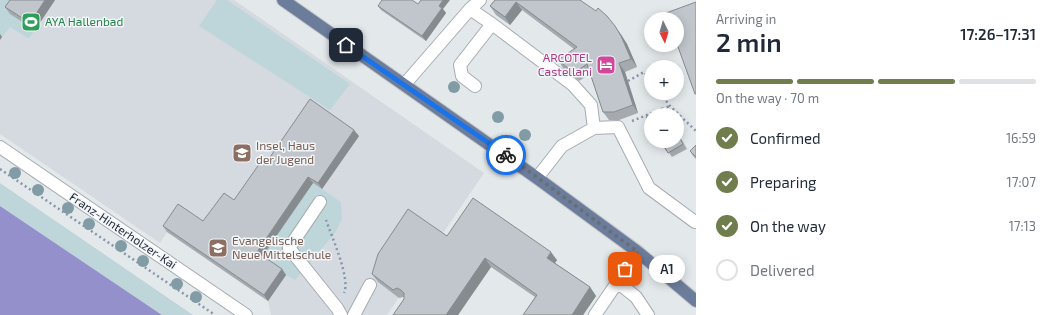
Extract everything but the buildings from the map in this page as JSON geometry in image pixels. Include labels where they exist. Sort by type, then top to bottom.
[{"type":"main road","points":[[283,0],[538,178],[638,252],[696,301]]},
{"type":"street","points":[[404,85],[470,9],[480,0]]},
{"type":"street","points":[[470,9],[573,85],[591,105],[594,128]]},
{"type":"street","points":[[475,86],[462,76],[460,64],[492,24]]},
{"type":"street","points":[[538,178],[562,146],[594,128],[618,127],[649,188],[695,222]]},
{"type":"street","name":"Franz-Hinterholzer-Kai","points":[[0,147],[246,315]]},
{"type":"street","points":[[320,202],[289,248],[339,311]]},
{"type":"street","points":[[595,315],[638,252]]},
{"type":"street","points":[[617,282],[636,297],[648,315]]},
{"type":"street","points":[[354,315],[370,285]]},
{"type":"path","points":[[628,81],[644,72]]},
{"type":"path","points":[[665,100],[696,131]]},
{"type":"path","points":[[618,127],[670,106]]},
{"type":"path","points":[[0,168],[214,315]]},
{"type":"path","points":[[320,202],[344,271],[346,290],[339,311]]},
{"type":"shaded area","points":[[0,0],[55,0],[29,39],[10,27],[0,40]]},
{"type":"shaded area","name":"Insel, Haus der Jugend","points":[[55,0],[234,0],[484,173],[387,315],[271,315],[268,301],[167,232],[160,243],[0,134],[0,40],[10,26],[29,39]]},
{"type":"shaded area","points":[[217,0],[227,0],[350,84],[330,110],[199,26]]},
{"type":"shaded area","points":[[0,183],[193,315],[162,315],[0,206]]},
{"type":"shaded area","points":[[313,183],[341,202],[342,219],[335,233],[295,280],[261,258]]},
{"type":"shaded area","points":[[0,206],[162,315],[0,315]]},
{"type":"way so far","points":[[506,155],[638,252],[625,269]]},
{"type":"place","name":"AYA Hallenbad","points":[[31,22]]},
{"type":"place","name":"ARCOTEL Castellani","points":[[606,65]]},
{"type":"place","name":"Insel, Haus der Jugend","points":[[242,153]]},
{"type":"place","name":"Evangelische Neue Mittelschule","points":[[218,248]]},
{"type":"place","name":"A1","points":[[625,269]]},
{"type":"route","points":[[346,45],[506,155]]}]
